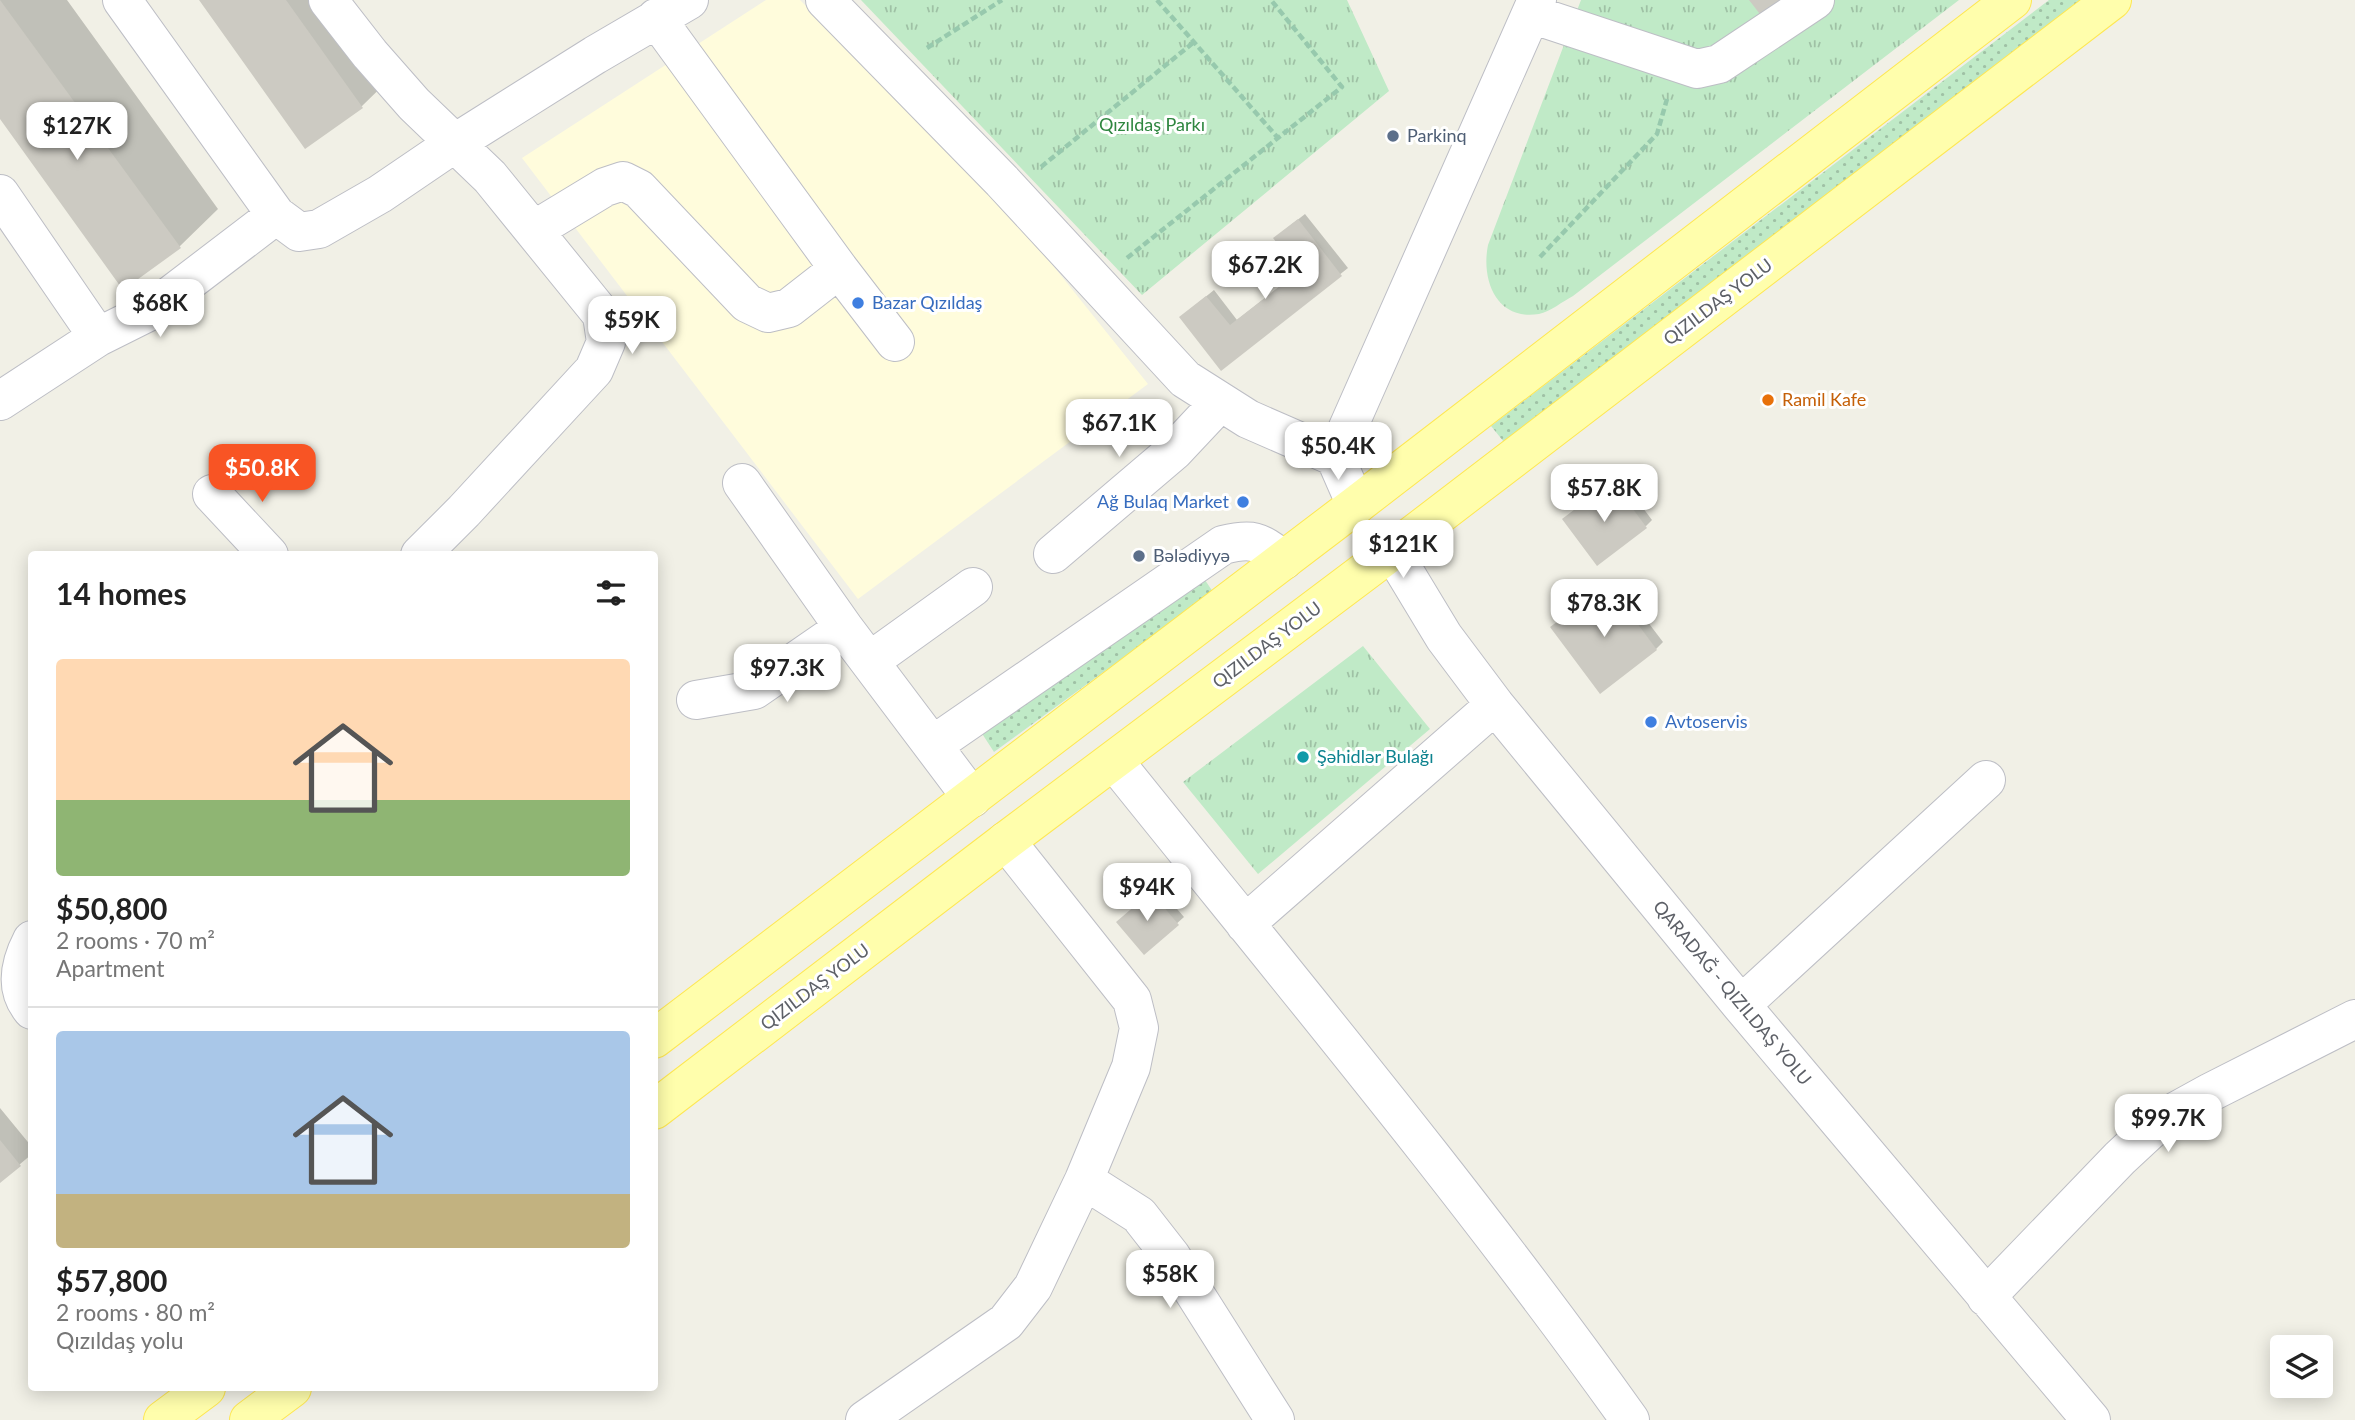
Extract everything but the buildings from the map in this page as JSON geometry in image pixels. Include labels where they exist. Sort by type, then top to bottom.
[{"type":"main road","points":[[658,1037],[2012,0]]},
{"type":"main road","points":[[658,1107],[1392,551],[2112,0]]},
{"type":"main road","points":[[1356,505],[1347,520],[1346,528],[1352,545],[1366,555],[1375,557],[1392,551]]},
{"type":"main road","points":[[163,1420],[202,1391]]},
{"type":"main road","points":[[249,1420],[288,1391]]},
{"type":"street","points":[[122,0],[276,215],[299,232],[319,229],[380,194],[455,142],[689,0]]},
{"type":"street","points":[[328,0],[414,104],[489,177],[602,315],[606,342],[594,370],[424,551]]},
{"type":"street","points":[[825,0],[1002,181],[1185,379],[1248,419],[1335,457],[1356,505]]},
{"type":"street","points":[[1335,457],[1534,7],[1697,69],[1719,64],[1815,0]]},
{"type":"street","points":[[656,18],[895,342]]},
{"type":"street","points":[[534,230],[605,187],[623,181],[639,189],[747,303],[768,313],[789,308],[839,269]]},
{"type":"street","points":[[0,194],[98,337]]},
{"type":"street","points":[[0,401],[98,337],[150,311],[276,215]]},
{"type":"street","points":[[1053,554],[1174,451],[1220,402]]},
{"type":"street","points":[[742,484],[844,628],[972,798]]},
{"type":"street","points":[[212,494],[265,551]]},
{"type":"street","points":[[933,745],[1223,545],[1242,540],[1259,543],[1284,560]]},
{"type":"street","points":[[1392,551],[1444,637],[1495,705],[1741,1005],[2091,1420]]},
{"type":"street","points":[[870,661],[973,587]]},
{"type":"street","points":[[696,700],[754,690],[844,628]]},
{"type":"street","points":[[1245,924],[1495,705]]},
{"type":"street","points":[[1114,761],[1420,1140],[1564,1326],[1630,1420]]},
{"type":"street","points":[[1741,1005],[1986,780]]},
{"type":"street","points":[[864,1420],[1006,1322],[1033,1287],[1084,1180],[1130,1067],[1139,1028],[1132,1000],[1006,841]]},
{"type":"street","points":[[28,950],[19,973],[28,1005]]},
{"type":"street","points":[[1986,1297],[2120,1158],[2162,1119],[2211,1091],[2355,1019]]},
{"type":"street","points":[[1084,1180],[1139,1215],[1171,1256],[1275,1420]]},
{"type":"path","points":[[925,49],[1002,0]]},
{"type":"path","points":[[1157,0],[1278,138]]},
{"type":"path","points":[[1126,258],[1342,87],[1271,0]]},
{"type":"path","points":[[1040,169],[1194,42]]},
{"type":"path","points":[[1540,257],[1657,134],[1678,63]]},
{"type":"shaded area","name":"Bazar Qızıldaş","points":[[766,0],[800,0],[1018,222],[1148,384],[858,599],[522,158]]},
{"type":"green space","name":"Qızıldaş Parkı","points":[[861,0],[1347,0],[1389,91],[1142,295]]},
{"type":"green space","points":[[1581,0],[1959,0],[1573,296],[1543,313],[1524,314],[1512,311],[1495,295],[1487,272],[1488,245]]},
{"type":"green space","points":[[2049,0],[2080,0],[1504,442],[1491,426]]},
{"type":"green space","points":[[1203,577],[1213,592],[994,752],[981,732]]},
{"type":"green space","points":[[1363,646],[1430,729],[1258,874],[1183,782]]},
{"type":"place","name":"Parkinq","points":[[1393,136]]},
{"type":"place","name":"Bazar Qızıldaş","points":[[858,303]]},
{"type":"place","name":"Ramil Kafe","points":[[1768,400]]},
{"type":"place","name":"Ağ Bulaq Market","points":[[1243,502]]},
{"type":"place","name":"Bələdiyyə","points":[[1139,556]]},
{"type":"place","name":"Avtoservis","points":[[1651,722]]},
{"type":"place","name":"Şəhidlər Bulağı","points":[[1303,757]]}]
